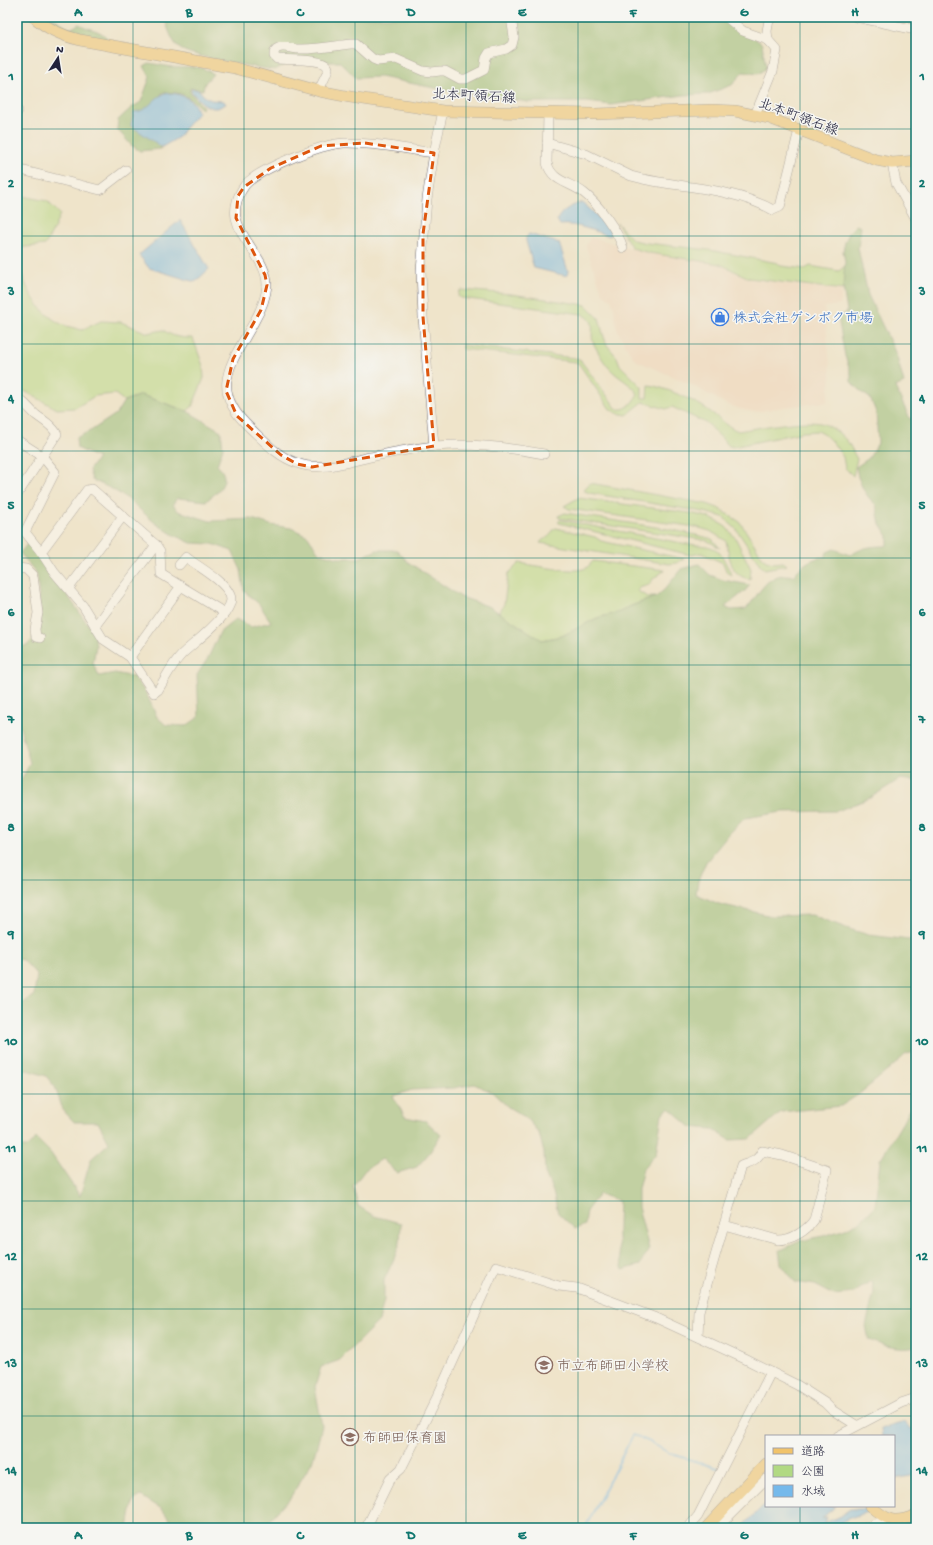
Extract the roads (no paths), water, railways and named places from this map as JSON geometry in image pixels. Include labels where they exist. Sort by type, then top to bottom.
[{"type":"main road","name":"北本町領石線","points":[[34,17],[51,29],[65,36],[80,40],[235,68],[318,91],[391,104],[443,110],[595,114],[712,110],[735,111],[769,118],[876,160],[892,163],[916,161]]},
{"type":"main road","points":[[706,1528],[765,1465]]},
{"type":"main road","points":[[871,1507],[884,1517],[898,1521],[916,1516]]},
{"type":"street","points":[[318,91],[328,71],[326,64],[318,61],[278,59],[274,56],[276,49],[279,47],[322,49],[346,44],[356,44],[373,59],[378,61],[396,59],[423,71],[445,71],[460,79],[465,79],[484,70],[486,58],[490,53],[506,49],[512,45],[514,37],[511,17]]},
{"type":"street","points":[[726,17],[743,31],[768,40],[777,50],[773,71],[755,115]]},
{"type":"street","points":[[768,40],[767,31],[769,20],[773,17]]},
{"type":"street","points":[[856,17],[916,30]]},
{"type":"street","points":[[434,446],[423,317],[422,271],[424,227],[434,153],[443,110]]},
{"type":"street","points":[[548,113],[548,162],[552,174],[559,180],[583,192],[588,197],[612,225],[621,241],[623,248]]},
{"type":"street","points":[[547,143],[586,154],[632,176],[720,191],[773,210],[780,207],[800,130]]},
{"type":"street","points":[[434,153],[365,143],[342,143],[321,146],[271,168],[253,178],[244,187],[238,196],[236,218],[241,231],[263,269],[267,285],[261,310],[233,359],[227,378],[226,391],[229,403],[237,416],[281,455],[297,464],[312,467],[331,465],[394,452],[434,446],[472,444],[508,447],[544,454]]},
{"type":"street","points":[[892,163],[896,183],[916,219]]},
{"type":"street","points":[[17,169],[100,190],[126,170]]},
{"type":"street","points":[[17,398],[22,400],[37,415],[47,421],[58,434],[21,482],[17,495]]},
{"type":"street","points":[[17,440],[42,456],[55,472],[21,531],[41,552],[54,572],[83,606],[103,639],[130,657],[154,693],[158,690],[180,655],[217,624],[225,613],[231,600],[231,595],[223,584],[186,557],[179,566]]},
{"type":"street","points":[[41,552],[87,490],[92,489],[156,545],[160,551],[161,574],[225,613]]},
{"type":"street","points":[[69,588],[123,516]]},
{"type":"street","points":[[95,626],[156,545]]},
{"type":"street","points":[[17,568],[26,569],[33,576],[38,613],[35,629],[36,637],[40,638]]},
{"type":"street","points":[[130,657],[181,586]]},
{"type":"street","points":[[698,1337],[699,1312],[724,1225],[741,1166],[754,1162],[759,1158],[762,1151],[782,1155],[827,1170],[814,1220],[810,1226],[800,1233],[784,1240],[778,1240],[724,1225]]},
{"type":"street","points":[[366,1528],[390,1479],[401,1469],[408,1456],[441,1388],[496,1266],[559,1286],[577,1288],[656,1318],[797,1385],[856,1426]]},
{"type":"street","points":[[688,1528],[698,1516],[771,1372]]},
{"type":"street","points":[[840,1435],[901,1403],[916,1398]]},
{"type":"street","points":[[717,1528],[765,1480]]},
{"type":"street","points":[[865,1528],[884,1517]]},
{"type":"water","points":[[192,89],[199,90],[204,96],[211,100],[224,101],[226,104],[217,108],[209,107],[196,97],[191,91]]},
{"type":"water","points":[[167,93],[177,94],[186,98],[194,104],[198,113],[179,137],[162,147],[131,126],[131,124],[134,112],[144,109],[158,97]]},
{"type":"water","points":[[582,202],[609,227],[612,233],[610,236],[579,226],[560,225],[557,220],[559,216],[568,208]]},
{"type":"water","points":[[180,220],[209,269],[195,282],[149,268],[139,255]]},
{"type":"water","points":[[529,234],[559,243],[568,271],[567,276],[534,268],[526,241]]},
{"type":"water","points":[[916,1419],[916,1475],[895,1479],[895,1435],[882,1435],[881,1429],[905,1422],[909,1428],[913,1429],[914,1427],[912,1420]]},
{"type":"water","points":[[765,1504],[765,1507],[835,1507],[822,1518],[827,1517],[825,1523],[840,1516],[850,1509],[868,1509],[867,1512],[847,1519],[834,1528],[741,1528]]},
{"type":"waterway","points":[[585,1528],[633,1435],[650,1442],[669,1453],[720,1469]]},
{"type":"place","name":"株式会社ゲンボク市場","points":[[720,317]]},
{"type":"place","name":"市立布師田小学校","points":[[544,1365]]},
{"type":"place","name":"布師田保育園","points":[[350,1437]]}]
